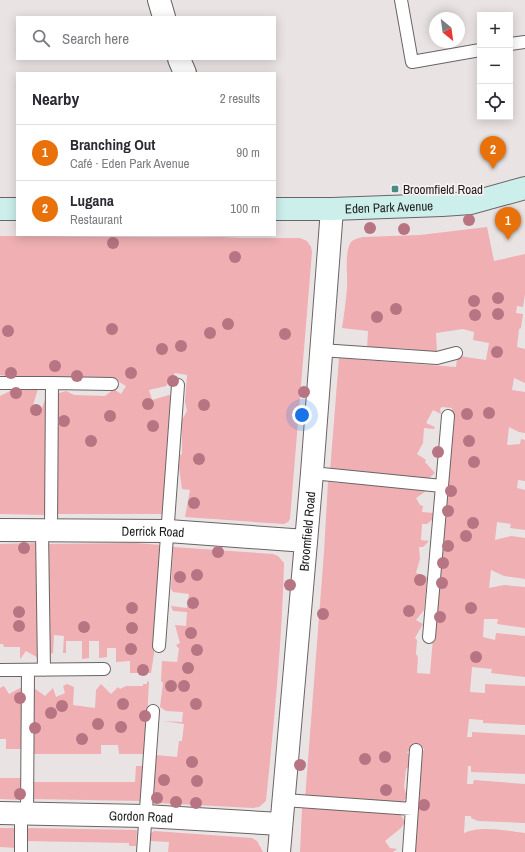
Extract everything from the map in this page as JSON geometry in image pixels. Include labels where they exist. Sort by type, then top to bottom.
[{"type":"street","points":[[159,0],[164,16]]},
{"type":"street","points":[[180,60],[185,72]]},
{"type":"street","name":"Eden Park Avenue","points":[[276,209],[332,209],[471,203],[525,188]]},
{"type":"street","points":[[0,209],[16,209]]},
{"type":"street","name":"Broomfield Road","points":[[279,852],[312,473],[332,209]]},
{"type":"street","name":"Derrick Road","points":[[0,530],[168,531],[306,541]]},
{"type":"street","name":"Gordon Road","points":[[0,813],[145,816],[281,824]]},
{"type":"lane","points":[[401,0],[412,62],[477,51]]},
{"type":"lane","points":[[513,44],[525,42]]},
{"type":"lane","points":[[321,350],[437,358],[456,353]]},
{"type":"lane","points":[[0,383],[112,384]]},
{"type":"lane","points":[[44,670],[52,383]]},
{"type":"lane","points":[[159,646],[178,385]]},
{"type":"lane","points":[[429,637],[448,416]]},
{"type":"lane","points":[[312,473],[442,486]]},
{"type":"lane","points":[[0,670],[104,669]]},
{"type":"lane","points":[[21,852],[24,813],[28,670]]},
{"type":"lane","points":[[143,852],[153,711]]},
{"type":"lane","points":[[409,852],[416,750]]},
{"type":"lane","points":[[284,800],[412,809]]},
{"type":"shaded area","points":[[487,227],[494,261],[525,254],[525,294],[523,307],[517,306],[516,313],[523,314],[521,328],[519,329],[517,347],[525,349],[525,383],[514,378],[512,390],[525,392],[525,433],[509,427],[507,445],[520,444],[521,439],[525,440],[525,481],[518,480],[517,488],[525,490],[525,530],[510,528],[511,524],[497,522],[495,540],[511,536],[525,538],[525,579],[504,576],[491,570],[489,588],[504,585],[525,587],[525,628],[497,624],[498,619],[484,619],[483,637],[495,640],[496,633],[525,636],[525,677],[491,673],[492,669],[472,667],[470,692],[485,693],[485,684],[525,686],[525,725],[483,723],[483,720],[469,719],[467,737],[472,737],[472,732],[525,735],[525,774],[471,772],[471,766],[468,766],[467,784],[473,784],[474,780],[525,784],[525,823],[478,821],[471,818],[471,816],[465,816],[464,833],[477,829],[485,829],[525,833],[525,852],[412,852],[419,756],[424,750],[423,747],[415,747],[407,752],[411,757],[410,766],[406,769],[404,787],[407,797],[402,804],[305,799],[328,482],[429,489],[416,498],[420,505],[423,506],[422,512],[434,513],[433,519],[427,524],[422,524],[421,540],[429,541],[423,547],[419,547],[420,559],[416,573],[426,576],[427,578],[424,610],[416,620],[423,624],[415,638],[417,640],[416,654],[418,657],[417,673],[430,674],[452,408],[442,407],[440,409],[441,414],[433,410],[426,423],[435,427],[434,429],[424,428],[423,443],[417,454],[426,460],[425,462],[435,473],[428,479],[330,471],[339,358],[456,367],[459,356],[486,360],[489,343],[473,340],[474,332],[463,329],[436,333],[437,352],[416,353],[413,349],[394,348],[375,351],[367,350],[368,331],[342,328],[347,288],[348,252],[351,242],[355,239],[363,237],[420,235]]},
{"type":"shaded area","points":[[0,236],[300,238],[307,241],[312,252],[290,519],[288,522],[284,524],[185,517],[190,490],[182,489],[179,467],[180,455],[182,454],[182,420],[187,411],[185,402],[187,375],[175,373],[166,386],[149,390],[152,400],[169,395],[172,396],[165,514],[55,514],[56,394],[66,391],[74,395],[105,396],[114,389],[121,394],[126,386],[116,380],[95,378],[16,378],[0,375]]},
{"type":"shaded area","points":[[38,389],[33,405],[42,408],[46,397],[46,515],[0,514],[0,396],[12,390]]},
{"type":"shaded area","points":[[39,543],[40,659],[26,651],[20,659],[20,647],[4,647],[3,644],[0,644],[0,544]]},
{"type":"shaded area","points":[[135,543],[162,545],[154,654],[151,673],[130,673],[130,661],[116,662],[116,648],[107,648],[107,657],[99,658],[99,641],[89,641],[89,658],[82,659],[82,641],[66,641],[66,653],[63,653],[64,636],[54,635],[53,653],[50,654],[48,651],[47,544]]},
{"type":"shaded area","points":[[173,547],[273,554],[278,556],[284,563],[280,652],[266,801],[259,807],[253,808],[158,803],[154,797],[156,755],[177,757],[179,741],[182,741],[184,724],[163,721],[182,722],[183,712],[166,711],[160,707],[163,683],[161,681],[162,661],[177,662],[179,649],[176,645],[180,643],[175,625],[186,626],[187,612],[173,611],[171,606],[187,608],[189,594],[173,592],[171,589]]},
{"type":"shaded area","points":[[147,681],[149,682],[145,754],[119,754],[118,745],[101,745],[101,754],[31,754],[31,686],[45,696],[53,688],[56,697],[65,693],[63,686],[67,684],[74,687],[73,705],[95,708],[96,690],[101,684],[111,694],[118,687],[120,689],[126,686],[143,686],[143,684],[147,684]]},
{"type":"shaded area","points":[[4,686],[9,694],[24,686],[24,749],[6,749],[6,739],[0,739],[0,688]]},
{"type":"shaded area","points":[[136,766],[145,766],[143,801],[31,799],[31,782],[135,782]]},
{"type":"shaded area","points":[[0,778],[24,778],[24,800],[0,799]]},
{"type":"shaded area","points":[[302,808],[400,814],[405,822],[401,828],[385,841],[390,848],[397,849],[393,852],[300,852]]},
{"type":"shaded area","points":[[0,828],[17,828],[17,848],[0,847]]},
{"type":"shaded area","points":[[25,828],[137,830],[136,846],[129,846],[129,843],[25,841]]},
{"type":"shaded area","points":[[154,831],[252,838],[257,841],[263,852],[168,852],[169,842],[151,841],[149,836]]},
{"type":"place","name":"Lugana","points":[[493,169]]},
{"type":"place","name":"Broomfield Road","points":[[395,189]]},
{"type":"place","name":"Branching Out","points":[[508,240]]}]
